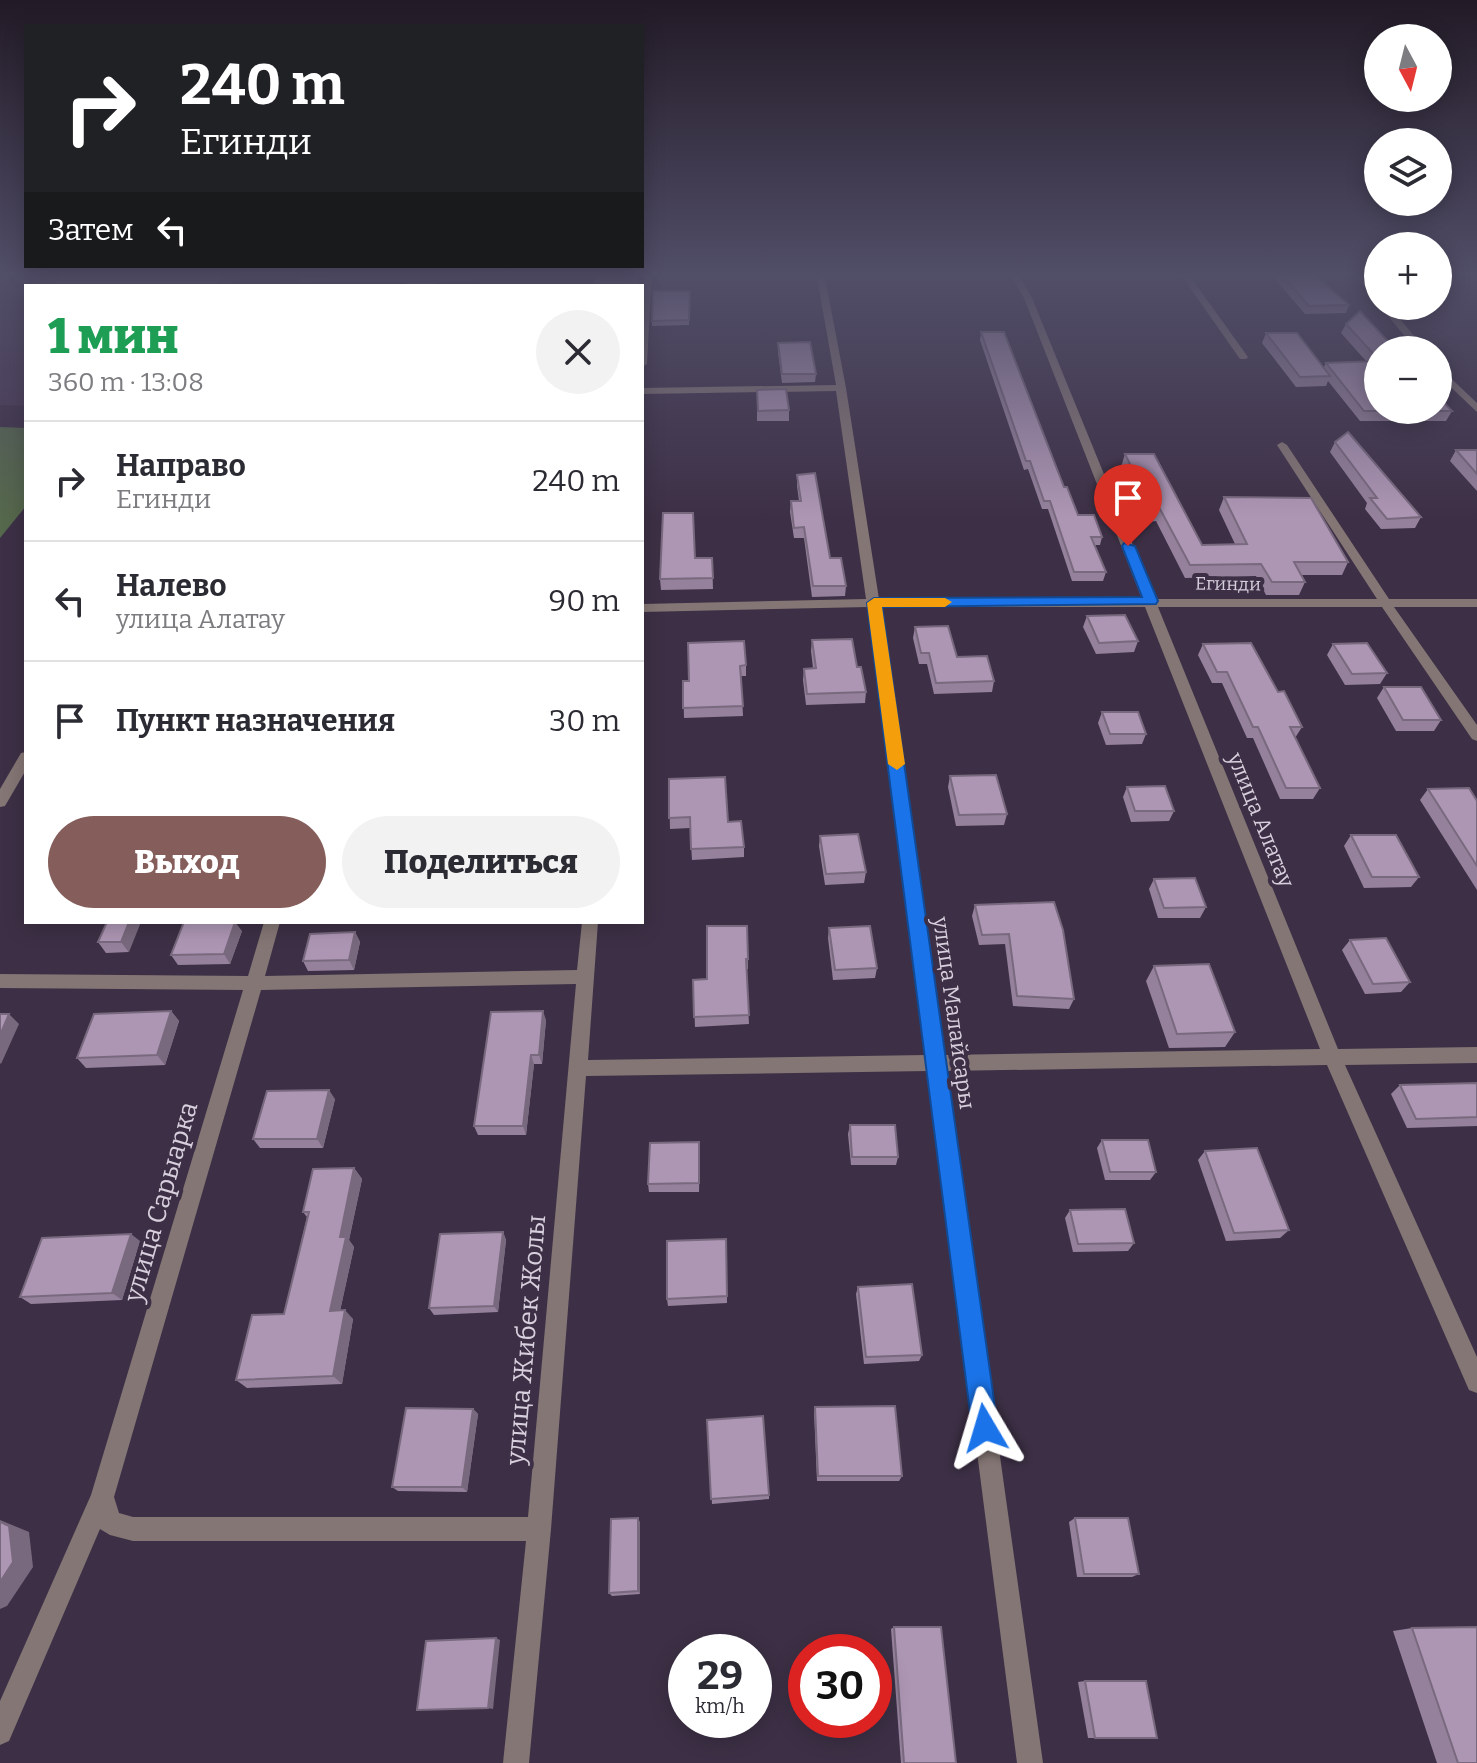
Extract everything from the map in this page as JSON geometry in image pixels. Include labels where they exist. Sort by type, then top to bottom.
[{"type":"street","name":"улица Малайсары","points":[[835,354],[874,603],[1030,1763]]},
{"type":"street","name":"улица Алатау","points":[[1051,354],[1332,1057],[1477,1382]]},
{"type":"street","points":[[1452,383],[1477,409]]},
{"type":"street","points":[[644,391],[841,388]]},
{"type":"street","points":[[1282,445],[1477,736]]},
{"type":"street","name":"Егинди","points":[[644,608],[1151,601],[1477,603]]},
{"type":"street","points":[[0,802],[24,760]]},
{"type":"street","name":"улица Сарыарка","points":[[0,1732],[102,1497],[271,924]]},
{"type":"street","name":"улица Жибек Жолы","points":[[516,1763],[539,1529],[590,924]]},
{"type":"street","points":[[0,981],[252,983],[585,977]]},
{"type":"street","points":[[576,1068],[1477,1055]]},
{"type":"street","points":[[102,1497],[110,1523],[133,1529],[539,1529]]},
{"type":"shaded area","points":[[0,354],[24,354],[24,406],[0,405]]},
{"type":"green space","points":[[0,427],[24,428],[24,508],[0,538]]},
{"type":"building","points":[[779,354],[812,354],[816,374],[782,374]]},
{"type":"building","points":[[989,354],[1013,354],[1064,487],[1067,487],[1078,515],[1094,515],[1102,537],[1091,537],[1106,572],[1074,572],[1050,501],[1044,501],[1030,461],[1026,461]]},
{"type":"building","points":[[1282,354],[1313,354],[1330,376],[1300,377]]},
{"type":"building","points":[[1364,362],[1364,411],[1326,363]]},
{"type":"building","points":[[786,389],[789,410],[758,411],[757,390]]},
{"type":"building","points":[[1348,432],[1421,517],[1387,519],[1370,498],[1377,498],[1335,442]]},
{"type":"building","points":[[1456,450],[1477,450],[1477,474]]},
{"type":"building","points":[[1125,454],[1154,454],[1202,545],[1247,544],[1224,497],[1311,498],[1348,562],[1294,562],[1305,582],[1272,582],[1261,564],[1190,565],[1160,509],[1152,509]]},
{"type":"building","points":[[815,473],[830,558],[841,558],[846,586],[813,586],[804,527],[794,528],[791,501],[801,501],[797,475]]},
{"type":"building","points":[[663,513],[693,513],[695,558],[712,558],[713,578],[660,579]]},
{"type":"building","points":[[1125,615],[1138,641],[1099,643],[1087,616]]},
{"type":"building","points":[[948,626],[957,657],[987,656],[994,681],[936,683],[929,653],[921,653],[915,627]]},
{"type":"building","points":[[852,639],[866,692],[807,694],[804,669],[816,668],[812,640]]},
{"type":"building","points":[[744,641],[746,665],[740,666],[743,706],[683,708],[683,681],[689,681],[688,643]]},
{"type":"building","points":[[1251,643],[1278,692],[1284,691],[1302,727],[1290,727],[1320,788],[1286,788],[1258,727],[1253,727],[1227,672],[1217,672],[1203,644]]},
{"type":"building","points":[[1367,643],[1387,673],[1352,674],[1333,644]]},
{"type":"building","points":[[1384,687],[1421,687],[1441,720],[1403,720]]},
{"type":"building","points":[[1102,712],[1138,712],[1146,734],[1110,734]]},
{"type":"building","points":[[996,775],[1007,814],[959,815],[950,776]]},
{"type":"building","points":[[725,777],[728,822],[741,821],[744,847],[691,849],[690,817],[669,818],[669,779]]},
{"type":"building","points":[[1165,786],[1174,811],[1135,811],[1127,787]]},
{"type":"building","points":[[1469,788],[1477,801],[1477,866],[1428,789]]},
{"type":"building","points":[[858,834],[866,872],[826,874],[820,836]]},
{"type":"building","points":[[1351,835],[1396,835],[1419,877],[1372,877]]},
{"type":"building","points":[[1195,878],[1206,907],[1164,908],[1154,879]]},
{"type":"building","points":[[1054,902],[1063,930],[1074,999],[1017,996],[1009,934],[982,935],[975,905]]},
{"type":"building","points":[[106,924],[128,924],[121,942],[98,942]]},
{"type":"building","points":[[183,924],[234,924],[224,954],[171,955]]},
{"type":"building","points":[[707,926],[747,926],[749,1015],[694,1017],[693,980],[707,979]]},
{"type":"building","points":[[870,926],[877,968],[835,970],[829,928]]},
{"type":"building","points":[[355,932],[349,960],[303,961],[310,934]]},
{"type":"building","points":[[1386,938],[1410,982],[1373,984],[1350,940]]},
{"type":"building","points":[[1209,964],[1235,1032],[1177,1034],[1154,966]]},
{"type":"building","points":[[171,1011],[157,1055],[77,1058],[94,1014]]},
{"type":"building","points":[[543,1011],[539,1055],[531,1055],[523,1126],[474,1126],[491,1012]]},
{"type":"building","points":[[0,1014],[9,1014],[0,1035]]},
{"type":"building","points":[[1477,1083],[1477,1117],[1416,1119],[1400,1085]]},
{"type":"building","points":[[329,1090],[317,1139],[253,1139],[267,1091]]},
{"type":"building","points":[[850,1125],[895,1125],[898,1157],[852,1157]]},
{"type":"building","points":[[1102,1140],[1148,1140],[1156,1172],[1110,1172]]},
{"type":"building","points":[[699,1142],[699,1183],[648,1184],[650,1143]]},
{"type":"building","points":[[1257,1148],[1289,1230],[1234,1233],[1205,1151]]},
{"type":"building","points":[[354,1168],[340,1237],[346,1237],[330,1311],[345,1310],[333,1376],[236,1380],[252,1315],[284,1314],[309,1212],[303,1212],[313,1169]]},
{"type":"building","points":[[1125,1209],[1134,1243],[1078,1244],[1070,1210]]},
{"type":"building","points":[[503,1232],[494,1306],[429,1308],[440,1234]]},
{"type":"building","points":[[131,1234],[112,1293],[20,1297],[42,1238]]},
{"type":"building","points":[[726,1239],[727,1296],[667,1299],[667,1241]]},
{"type":"building","points":[[912,1284],[922,1355],[866,1357],[858,1287]]},
{"type":"building","points":[[895,1406],[902,1476],[818,1476],[815,1407]]},
{"type":"building","points":[[406,1408],[473,1409],[462,1487],[392,1487]]},
{"type":"building","points":[[763,1416],[769,1495],[711,1499],[707,1420]]},
{"type":"building","points":[[638,1518],[638,1591],[609,1593],[611,1519]]},
{"type":"building","points":[[1075,1518],[1128,1518],[1139,1574],[1084,1574]]},
{"type":"building","points":[[0,1522],[9,1526],[13,1562],[0,1582]]},
{"type":"building","points":[[894,1627],[941,1627],[956,1763],[904,1763]]},
{"type":"building","points":[[1477,1627],[1477,1763],[1458,1763],[1412,1628]]},
{"type":"building","points":[[496,1638],[488,1708],[417,1710],[426,1641]]},
{"type":"building","points":[[1085,1681],[1146,1681],[1157,1738],[1095,1738]]},
{"type":"slow traffic","points":[[897,764],[874,603],[945,602]]},
{"type":"route","points":[[985,1428],[874,603],[1151,601],[1128,546]]}]
